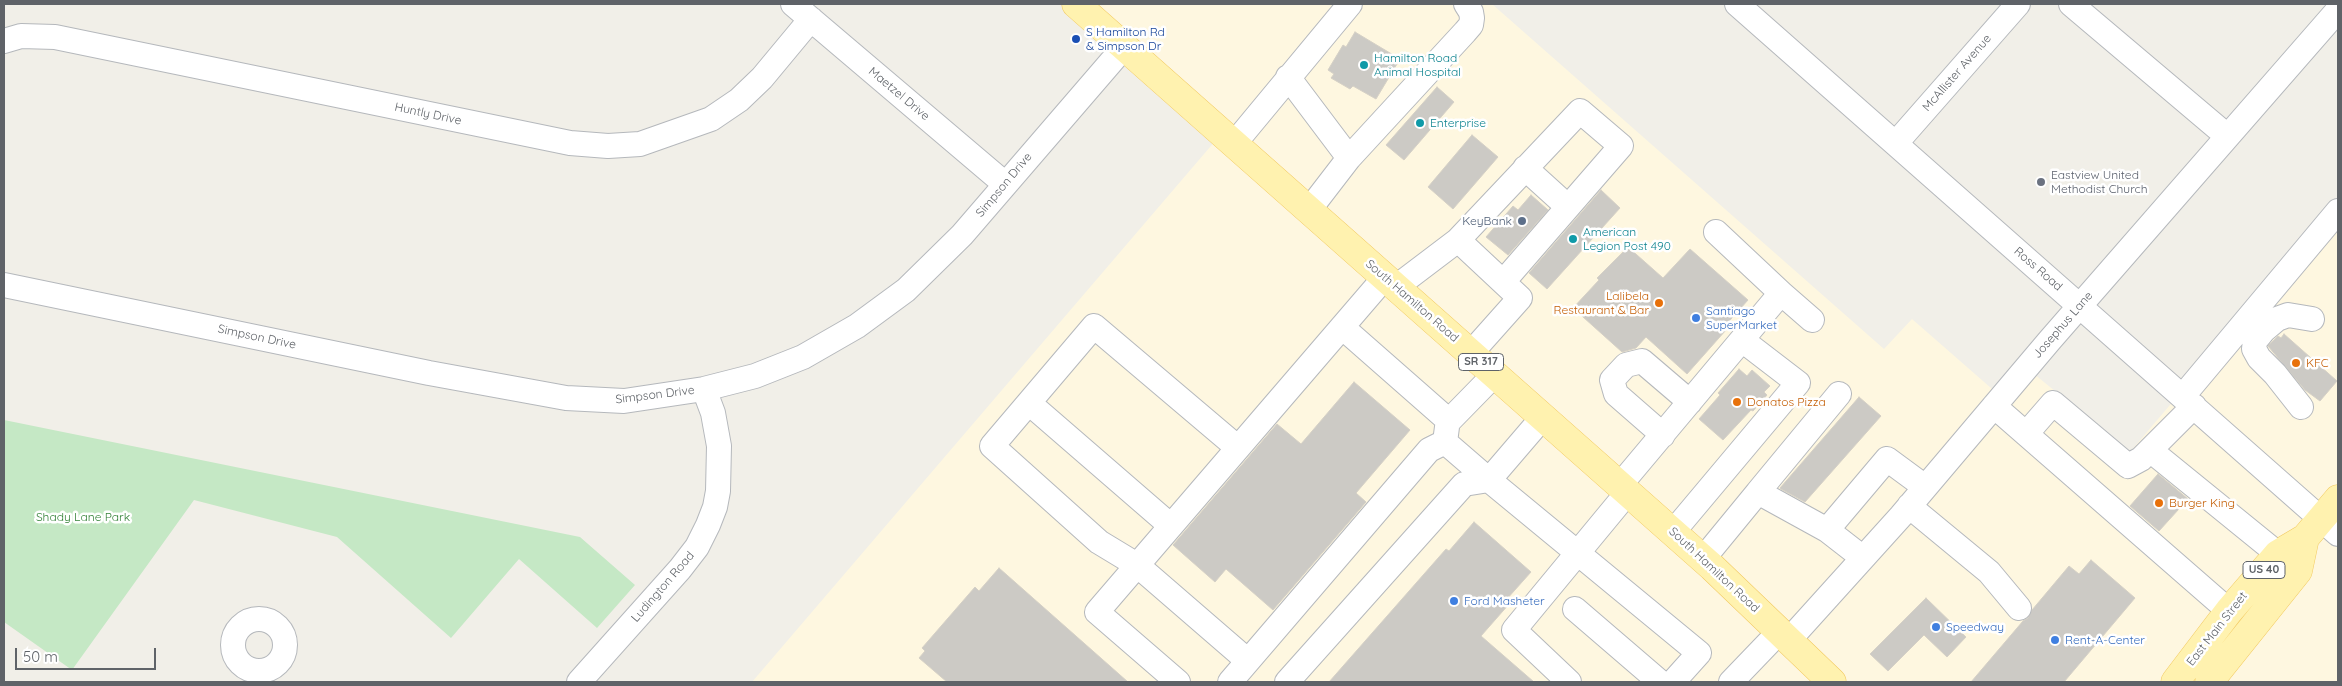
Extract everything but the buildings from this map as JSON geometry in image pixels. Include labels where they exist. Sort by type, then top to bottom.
[{"type":"main road","name":"South Hamilton Road","points":[[1076,4],[1703,559],[1832,682]]},
{"type":"main road","name":"East Main Street","points":[[2209,682],[2298,571],[2338,499]]},
{"type":"main road","name":"East Main Street","points":[[2175,682],[2229,611],[2278,554],[2322,530]]},
{"type":"street","name":"Maetzel Drive","points":[[793,4],[1004,184]]},
{"type":"street","points":[[1234,144],[1350,4]]},
{"type":"street","points":[[1309,210],[1349,158],[1471,25],[1471,12],[1466,4]]},
{"type":"street","name":"Ross Road","points":[[1738,4],[2188,401],[2322,530]]},
{"type":"street","name":"McAllister Avenue","points":[[1896,143],[2018,4]]},
{"type":"street","points":[[2071,4],[2227,136]]},
{"type":"street","name":"Josephus Lane","points":[[1731,682],[1784,635],[1863,558],[2338,10]]},
{"type":"street","name":"Huntly Drive","points":[[4,40],[21,36],[55,37],[570,143],[608,146],[640,144],[710,119],[738,100],[762,78],[811,19]]},
{"type":"street","name":"Simpson Drive","points":[[4,285],[429,372],[566,398],[624,401],[704,389],[755,376],[803,357],[857,326],[913,283],[962,235],[1124,47]]},
{"type":"street","points":[[1288,77],[1349,158]]},
{"type":"street","points":[[1178,682],[1097,612],[1342,327],[1391,282],[1458,240],[1580,111],[1621,146],[1503,282]]},
{"type":"street","points":[[1526,168],[1568,207]]},
{"type":"street","points":[[2026,434],[2053,403],[2128,466],[2141,459],[2338,211]]},
{"type":"street","points":[[1716,232],[1812,320]]},
{"type":"street","points":[[1458,240],[1520,298],[1471,353]]},
{"type":"street","points":[[1569,682],[1514,630],[1578,552],[1663,435],[1781,293]]},
{"type":"street","points":[[2301,407],[2275,374],[2258,358],[2254,349],[2255,341],[2264,330],[2277,320],[2288,315],[2312,318]]},
{"type":"street","points":[[1238,448],[1094,326],[992,446],[1099,542],[1137,565],[1248,661]]},
{"type":"street","points":[[1342,327],[1447,431],[1489,480],[1699,653],[1674,682]]},
{"type":"street","points":[[1672,532],[1798,384],[1742,340]]},
{"type":"street","points":[[1693,399],[1717,387],[1740,361],[1747,360],[1753,362],[1772,378],[1787,397]]},
{"type":"street","points":[[1663,435],[1616,394],[1612,380],[1626,365],[1642,361],[1693,399]]},
{"type":"street","points":[[1230,682],[1495,374]]},
{"type":"street","name":"Ludington Road","points":[[579,682],[680,569],[697,547],[708,525],[718,492],[720,446],[714,414],[704,389]]},
{"type":"street","points":[[1703,559],[1839,394]]},
{"type":"street","points":[[1029,403],[1171,526]]},
{"type":"street","points":[[1994,406],[2229,611]]},
{"type":"street","points":[[1287,682],[1464,484],[1489,480],[1543,417]]},
{"type":"street","points":[[2150,450],[2278,554]]},
{"type":"street","points":[[1827,530],[1887,459],[1925,487]]},
{"type":"street","points":[[1758,492],[1827,530],[1863,558]]},
{"type":"street","points":[[1909,506],[1989,572],[2019,608]]},
{"type":"street","points":[[1575,609],[1660,682]]},
{"type":"shaded area","points":[[1076,4],[1492,4],[1884,349],[1912,319],[1999,395],[2023,365],[2130,452],[2338,207],[2338,682],[752,682],[1222,133]]},
{"type":"green space","name":"Shady Lane Park","points":[[4,420],[580,537],[635,585],[597,628],[519,559],[451,638],[337,537],[194,500],[72,670],[4,622]]},
{"type":"place","name":"S Hamilton Rd & Simpson Dr","points":[[1076,39]]},
{"type":"place","name":"Hamilton Road Animal Hospital","points":[[1364,65]]},
{"type":"place","name":"Enterprise","points":[[1420,123]]},
{"type":"place","name":"Eastview United Methodist Church","points":[[2041,182]]},
{"type":"place","name":"KeyBank","points":[[1522,221]]},
{"type":"place","name":"American Legion Post 490","points":[[1573,239]]},
{"type":"place","name":"Lalibela Restaurant & Bar","points":[[1659,303]]},
{"type":"place","name":"Santiago SuperMarket","points":[[1696,318]]},
{"type":"place","name":"KFC","points":[[2296,363]]},
{"type":"place","name":"Donatos Pizza","points":[[1737,402]]},
{"type":"place","name":"Burger King","points":[[2159,503]]},
{"type":"place","name":"Ford Masheter","points":[[1454,601]]},
{"type":"place","name":"Speedway","points":[[1936,627]]},
{"type":"place","name":"Rent-A-Center","points":[[2055,640]]}]
